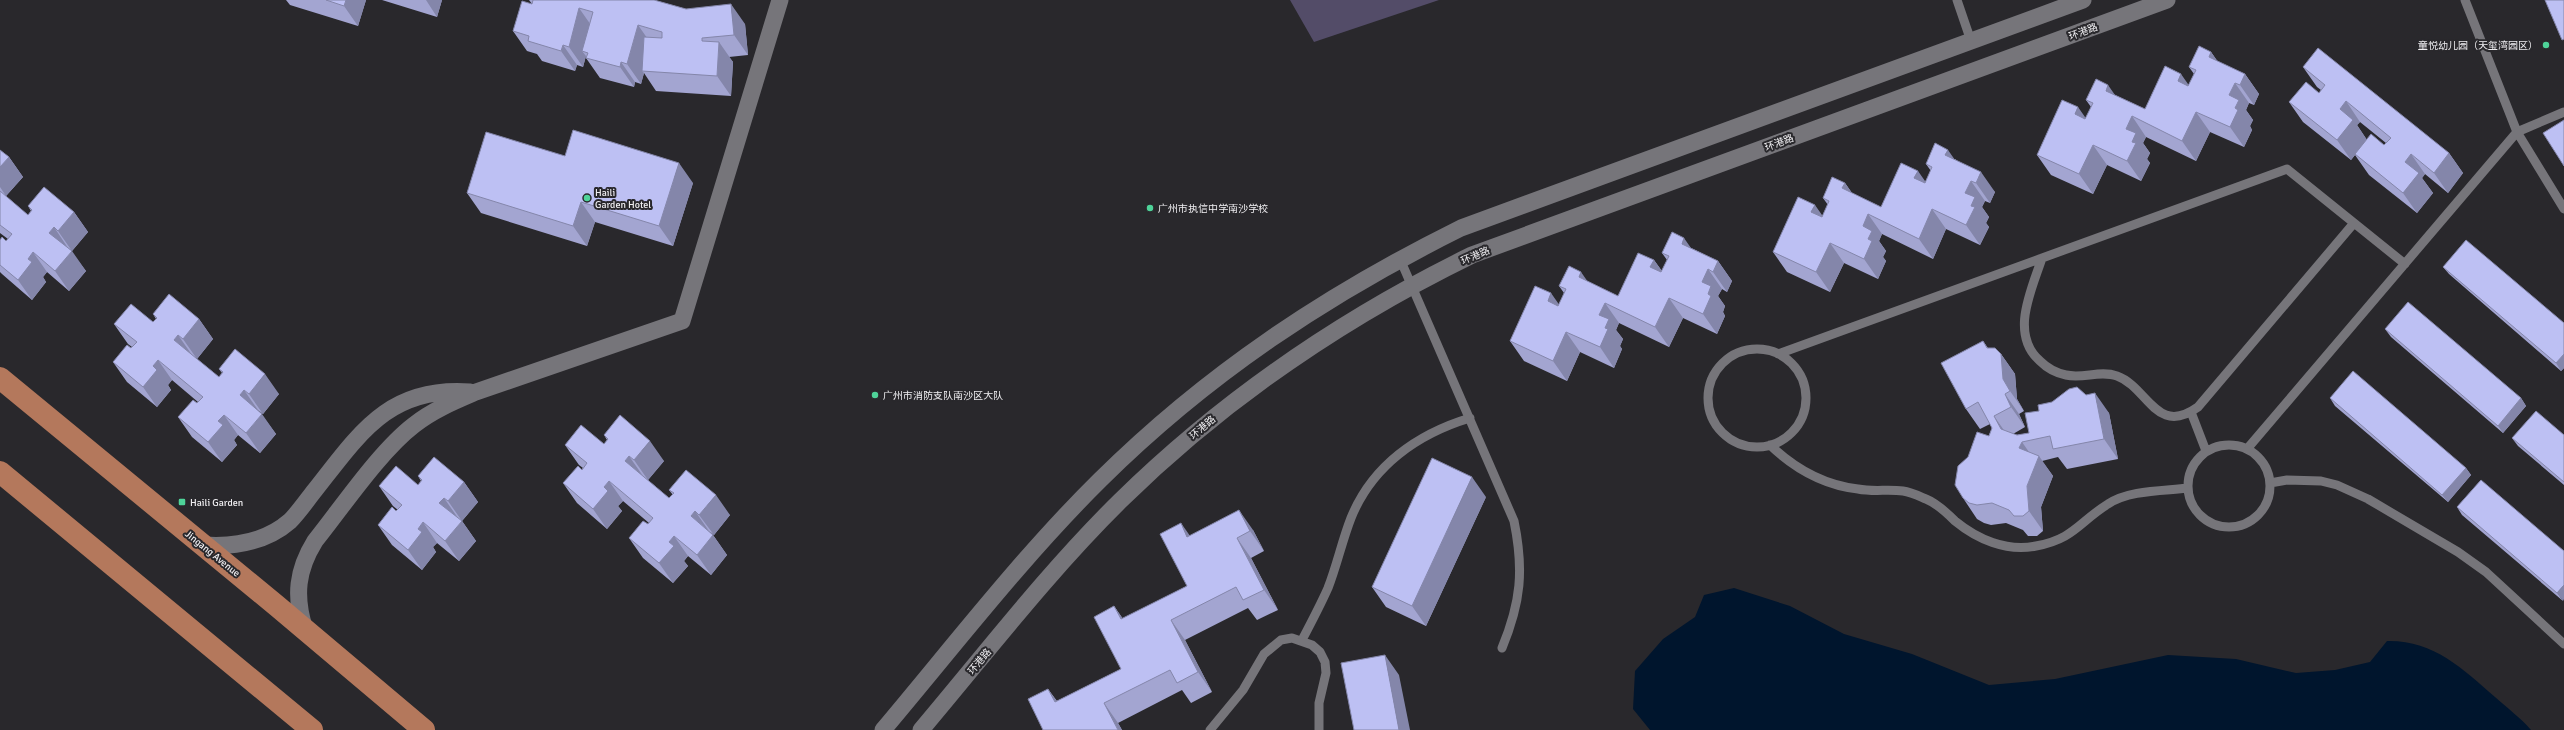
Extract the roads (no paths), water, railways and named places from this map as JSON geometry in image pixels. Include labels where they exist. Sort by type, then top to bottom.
[{"type":"highway","name":"Jingang Avenue","points":[[0,378],[424,730]]},
{"type":"highway","points":[[0,472],[312,730]]},
{"type":"street","points":[[305,630],[299,612],[297,593],[303,562],[315,541],[388,450],[414,425],[444,406],[476,392],[682,321],[780,0]]},
{"type":"street","points":[[883,730],[1060,522],[1138,443],[1223,372],[1314,308],[1400,259],[1461,228],[2083,0]]},
{"type":"street","name":"环港路","points":[[921,730],[1081,542],[1158,465],[1204,424],[1285,363],[1330,332],[1411,285],[1472,255],[2167,0]]},
{"type":"street","points":[[204,546],[227,546],[250,542],[271,533],[290,520],[363,430],[382,413],[403,401],[427,393],[452,391],[476,392]]},
{"type":"lane","points":[[1957,0],[1971,41]]},
{"type":"lane","points":[[2465,0],[2517,132],[2564,209]]},
{"type":"lane","points":[[2247,449],[2517,132],[2564,112]]},
{"type":"lane","points":[[1778,354],[2287,169],[2405,264]]},
{"type":"lane","points":[[2042,258],[2024,322],[2026,339],[2037,359],[2055,372],[2066,375],[2098,373],[2117,376],[2134,385],[2151,407],[2166,415],[2175,416],[2191,412],[2203,401],[2354,223]]},
{"type":"lane","points":[[1400,259],[1514,520],[1520,553],[1520,586],[1515,612],[1502,648]]},
{"type":"lane","points":[[1755,348],[1778,354],[1788,360],[1802,379],[1806,402],[1798,424],[1781,440],[1770,445],[1747,445],[1726,435],[1712,416],[1708,393],[1716,371],[1732,355],[1755,348]]},
{"type":"lane","points":[[2191,412],[2206,451]]},
{"type":"lane","points":[[1302,640],[1328,587],[1351,518],[1375,478],[1408,447],[1427,434],[1470,418]]},
{"type":"lane","points":[[2226,444],[2247,449],[2263,463],[2270,483],[2268,499],[2260,513],[2247,522],[2231,527],[2221,526],[2201,516],[2190,498],[2188,488],[2192,467],[2206,451],[2226,444]]},
{"type":"lane","points":[[1770,445],[1794,465],[1822,480],[1859,490],[1905,491],[1930,501],[1968,532],[1989,542],[2012,547],[2035,547],[2057,541],[2077,530],[2108,504],[2124,496],[2188,488]]},
{"type":"lane","points":[[2270,483],[2292,480],[2321,481],[2353,491],[2368,499],[2458,552],[2486,572],[2564,644]]},
{"type":"lane","points":[[1210,730],[1243,690],[1271,646],[1281,640],[1292,638],[1302,640],[1320,652],[1325,662],[1326,673],[1319,703],[1319,730]]},
{"type":"water","points":[[1734,588],[1790,606],[1844,634],[1912,654],[1989,685],[2055,679],[2168,655],[2236,659],[2296,673],[2335,670],[2370,662],[2387,641],[2403,642],[2419,645],[2433,651],[2458,666],[2518,717],[2531,730],[1650,730],[1633,709],[1635,671],[1663,639],[1695,617],[1704,595]]},
{"type":"place","name":"童悦幼儿园（天玺湾园区）","points":[[2546,45]]},
{"type":"place","name":"Haili Garden Hotel","points":[[587,198]]},
{"type":"place","name":"广州市执信中学南沙学校","points":[[1150,208]]},
{"type":"place","name":"广州市消防支队南沙区大队","points":[[875,395]]},
{"type":"place","name":"Haili Garden","points":[[182,502]]}]
